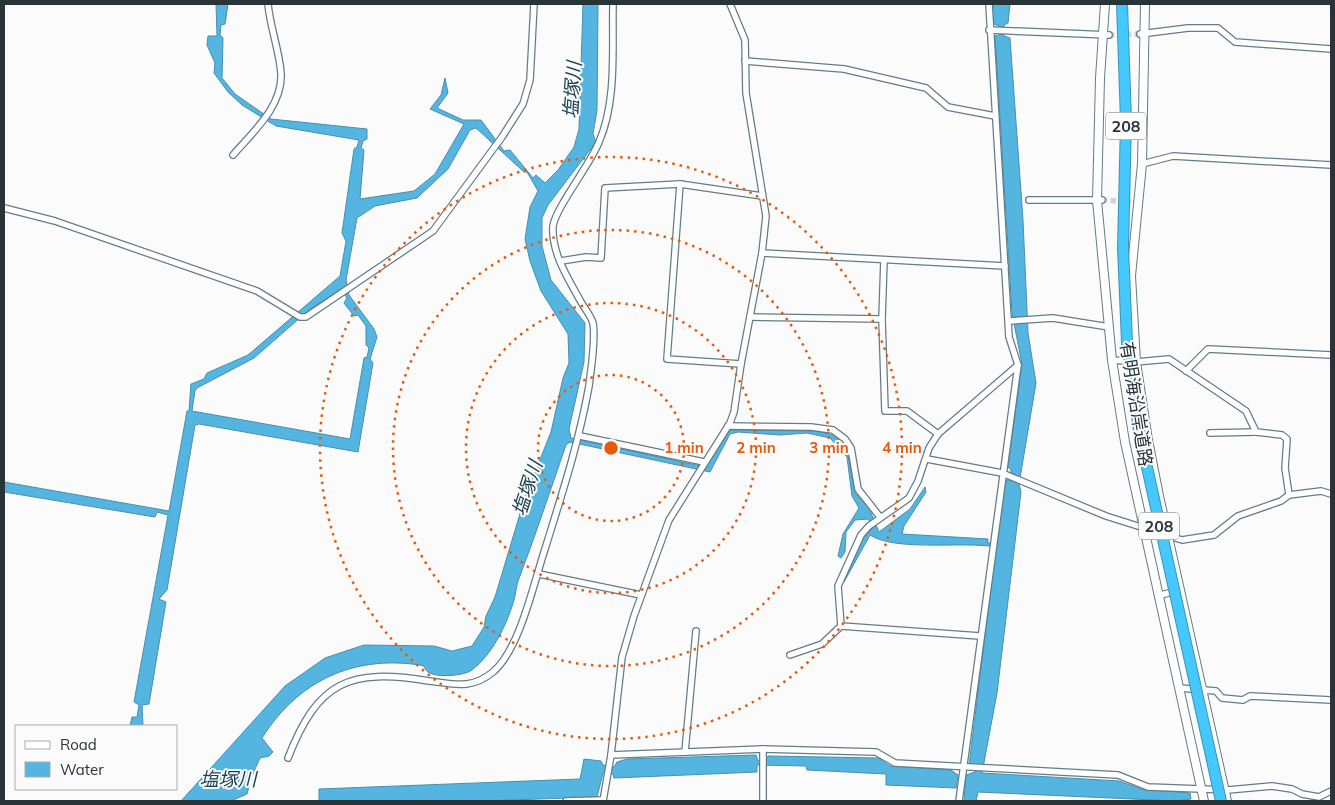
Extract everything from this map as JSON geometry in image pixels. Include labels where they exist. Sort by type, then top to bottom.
[{"type":"highway","name":"208","points":[[1122,4],[1126,121],[1123,248],[1127,342],[1139,431],[1221,801]]},
{"type":"main road","name":"有明海沿岸道路","points":[[1105,4],[1099,200],[1112,360],[1125,442],[1143,529],[1204,801]]},
{"type":"main road","name":"有明海沿岸道路","points":[[1145,4],[1142,164],[1134,202],[1131,276],[1136,362],[1148,440],[1227,801]]},
{"type":"street","points":[[233,155],[263,119],[278,95],[280,72],[268,4]]},
{"type":"street","points":[[4,208],[55,221],[257,290],[300,317],[306,318],[433,231],[502,137],[523,104],[530,80],[534,4]]},
{"type":"street","points":[[288,758],[309,712],[322,697],[347,681],[389,675],[454,686],[467,684],[492,673],[501,663],[520,627],[539,574],[580,436],[592,364],[593,323],[556,251],[554,238],[556,216],[592,159],[601,140],[607,114],[612,4]]},
{"type":"street","points":[[566,801],[603,801],[622,657],[641,595],[668,520],[728,426],[734,412],[762,253],[766,216],[746,93],[745,40],[730,4]]},
{"type":"street","points":[[959,801],[1018,365],[1009,337],[1010,320],[989,30],[989,4]]},
{"type":"street","points":[[1143,34],[1188,28],[1218,28],[1235,42],[1331,49]]},
{"type":"street","points":[[989,30],[1105,35]]},
{"type":"street","points":[[745,61],[834,68],[917,86],[926,88],[948,107],[995,116]]},
{"type":"street","points":[[1142,164],[1173,156],[1331,165]]},
{"type":"street","points":[[561,261],[586,257],[601,258],[605,188],[680,184],[762,196]]},
{"type":"street","points":[[680,184],[667,359],[741,364]]},
{"type":"street","points":[[1029,200],[1099,200]]},
{"type":"street","points":[[762,253],[1005,266]]},
{"type":"street","points":[[884,260],[882,320],[886,411],[908,411],[938,434]]},
{"type":"street","points":[[750,317],[882,320]]},
{"type":"street","points":[[1010,320],[1053,318],[1109,326]]},
{"type":"street","points":[[1186,371],[1208,350],[1331,355]]},
{"type":"street","points":[[1112,360],[1136,362],[1169,359],[1246,410],[1256,432]]},
{"type":"street","points":[[841,626],[838,586],[861,535],[868,526],[909,498],[927,458],[929,448],[938,434],[1018,365]]},
{"type":"street","points":[[728,426],[811,427],[833,430],[845,439],[851,448],[858,489],[880,518]]},
{"type":"street","points":[[1210,434],[1256,432],[1282,436],[1287,439],[1285,468],[1289,495]]},
{"type":"street","points":[[580,436],[704,462]]},
{"type":"street","points":[[927,458],[1002,473],[1143,529],[1168,534],[1182,540],[1214,534],[1238,516],[1281,501],[1289,495],[1321,491],[1331,494]]},
{"type":"street","points":[[539,574],[641,595]]},
{"type":"street","points":[[1158,596],[1181,590]]},
{"type":"street","points":[[790,655],[822,644],[841,626],[980,636]]},
{"type":"street","points":[[685,752],[696,631]]},
{"type":"street","points":[[1179,688],[1216,691],[1222,698],[1243,700],[1250,696],[1331,700]]},
{"type":"street","points":[[610,758],[685,752],[876,752],[895,763],[1118,775],[1148,787],[1201,789],[1283,787],[1320,797],[1331,791]]},
{"type":"street","points":[[762,753],[763,801]]},
{"type":"water","name":"塩塚川","points":[[216,4],[228,4],[225,24],[221,25],[220,35],[223,38],[222,78],[235,94],[271,119],[367,129],[367,139],[363,141],[361,148],[364,150],[360,199],[414,191],[435,174],[464,124],[430,109],[441,95],[445,78],[448,93],[437,108],[463,120],[481,120],[504,151],[510,150],[533,178],[536,175],[545,183],[558,170],[574,147],[579,129],[583,4],[598,4],[597,110],[593,134],[596,142],[548,205],[542,218],[542,246],[551,280],[585,323],[584,362],[569,429],[571,438],[705,467],[730,430],[814,431],[830,434],[838,439],[848,455],[855,493],[869,508],[879,532],[910,509],[925,487],[926,492],[904,526],[902,534],[988,539],[988,543],[996,544],[1006,480],[1010,480],[1011,470],[1008,467],[1022,364],[1012,313],[995,36],[1002,34],[1001,27],[992,23],[993,4],[1010,4],[1008,23],[1004,25],[1004,36],[1010,38],[1023,220],[1028,333],[1036,383],[1019,484],[1021,492],[997,693],[982,773],[1119,781],[1141,789],[1190,793],[1191,799],[1176,801],[978,792],[976,801],[964,801],[966,775],[975,772],[975,767],[969,765],[996,547],[983,545],[913,545],[882,540],[870,535],[844,582],[843,579],[861,540],[874,527],[868,519],[855,520],[846,532],[845,552],[841,558],[838,556],[843,534],[859,508],[852,496],[847,457],[830,438],[807,433],[780,435],[738,432],[730,434],[710,472],[570,442],[566,445],[518,581],[515,598],[507,619],[493,647],[480,663],[468,672],[450,676],[432,674],[420,665],[395,663],[372,664],[329,676],[310,687],[292,701],[276,718],[262,738],[273,752],[269,756],[260,758],[251,778],[247,794],[231,801],[181,801],[285,686],[325,658],[364,645],[434,646],[452,651],[472,646],[484,627],[486,616],[495,597],[525,497],[551,432],[563,378],[569,363],[568,334],[541,291],[530,261],[525,239],[530,207],[538,191],[527,172],[524,172],[476,128],[470,130],[448,169],[417,198],[375,206],[357,218],[346,280],[349,295],[374,329],[377,337],[370,359],[373,363],[358,452],[199,424],[195,425],[167,590],[159,599],[166,602],[149,704],[142,705],[143,725],[130,725],[132,717],[137,717],[139,705],[134,702],[168,515],[157,512],[155,517],[4,492],[4,482],[169,511],[187,411],[189,411],[191,384],[204,379],[207,373],[248,355],[340,276],[346,241],[342,233],[354,149],[357,147],[359,140],[276,126],[242,105],[228,92],[214,73],[215,63],[207,45],[208,36],[217,36]],"holes":[[[341,289],[347,298],[344,303],[354,316],[358,315],[366,326],[366,345],[369,348],[367,357],[364,358],[350,439],[192,411],[197,388],[254,358],[309,310]]]},
{"type":"water","points":[[756,755],[758,761],[766,760],[768,756],[878,758],[890,766],[951,770],[958,775],[956,788],[886,785],[886,774],[807,770],[806,766],[757,765],[757,772],[614,778],[613,774],[603,773],[597,797],[481,801],[319,801],[319,789],[580,779],[584,759],[601,761],[603,765],[614,767],[617,762],[627,759]]},
{"type":"tunnel","points":[[1109,35],[1140,34]]},
{"type":"tunnel","points":[[1102,200],[1131,202]]}]
